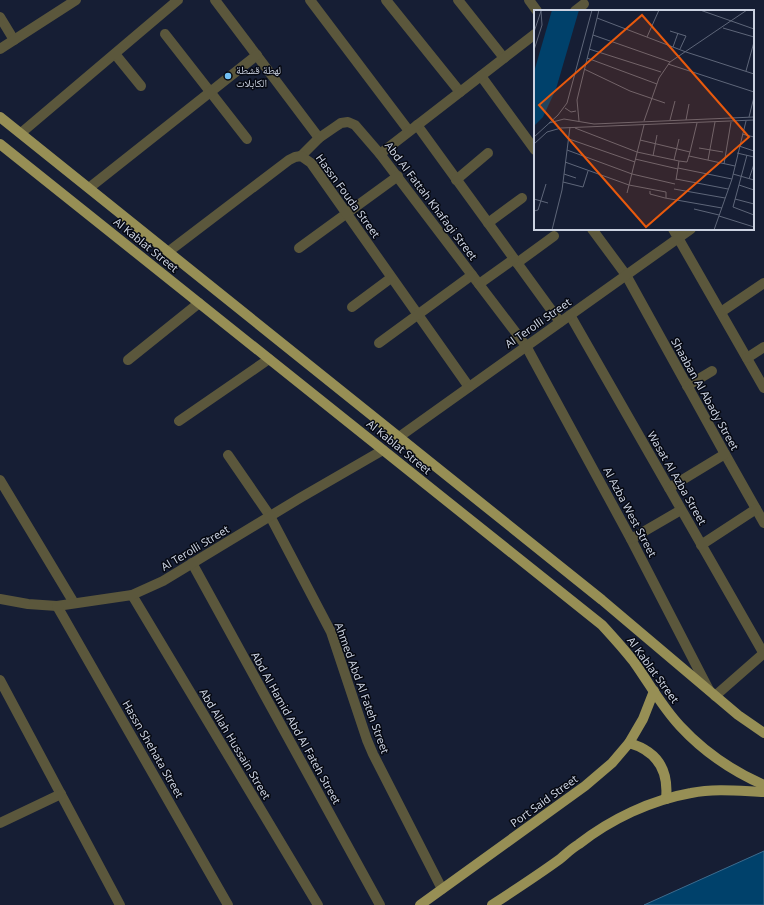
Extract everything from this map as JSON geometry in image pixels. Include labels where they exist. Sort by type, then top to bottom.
[{"type":"main road","name":"Al Kablat Street","points":[[0,117],[602,600],[738,715],[764,733]]},
{"type":"main road","name":"Al Kablat Street","points":[[0,144],[602,625],[633,661],[679,726],[694,741],[729,767],[747,778],[764,785]]},
{"type":"main road","name":"Port Said Street","points":[[420,905],[585,786],[612,763],[629,743],[643,719],[654,692]]},
{"type":"main road","points":[[629,743],[649,751],[659,763],[666,778],[666,799]]},
{"type":"main road","points":[[492,905],[561,858],[598,830],[618,818],[636,810],[666,799],[692,792],[721,790],[764,792]]},
{"type":"street","points":[[0,49],[75,0]]},
{"type":"street","points":[[21,133],[178,0]]},
{"type":"street","name":"Hassn Fouda Street","points":[[216,0],[319,138]]},
{"type":"street","points":[[310,0],[456,180],[560,322]]},
{"type":"street","points":[[386,0],[460,92]]},
{"type":"street","points":[[458,0],[504,58]]},
{"type":"street","points":[[529,0],[536,10]]},
{"type":"street","points":[[576,10],[584,4]]},
{"type":"street","points":[[0,16],[14,40]]},
{"type":"street","points":[[165,34],[247,139]]},
{"type":"street","points":[[380,154],[534,35]]},
{"type":"street","points":[[115,54],[141,86]]},
{"type":"street","points":[[89,188],[257,55]]},
{"type":"street","points":[[481,76],[534,149]]},
{"type":"street","name":"Abd Al Fattah Khafagi Street","points":[[301,156],[319,138],[341,123],[348,122],[355,125],[398,176],[526,346]]},
{"type":"street","points":[[456,180],[488,153]]},
{"type":"street","name":"Hassn Fouda Street","points":[[168,252],[289,160],[301,156],[311,163],[469,387]]},
{"type":"street","points":[[299,248],[398,176]]},
{"type":"street","points":[[488,223],[522,198]]},
{"type":"street","name":"Shaaban Al Abady Street","points":[[593,230],[626,275],[764,523]]},
{"type":"street","name":"Al Terolli Street","points":[[399,437],[626,275],[676,233],[687,230]]},
{"type":"street","points":[[676,233],[764,388]]},
{"type":"street","points":[[479,284],[554,236]]},
{"type":"street","points":[[379,343],[472,275]]},
{"type":"street","points":[[352,307],[392,278]]},
{"type":"street","points":[[721,312],[764,283]]},
{"type":"street","points":[[128,360],[199,303]]},
{"type":"street","name":"Wasat Al Azba Street","points":[[570,315],[764,653]]},
{"type":"street","name":"Al Azba West Street","points":[[526,346],[713,694]]},
{"type":"street","points":[[747,358],[764,347]]},
{"type":"street","points":[[179,421],[270,359]]},
{"type":"street","points":[[687,386],[712,371]]},
{"type":"street","name":"Al Terolli Street","points":[[0,599],[28,604],[57,606],[132,595],[163,581],[383,450]]},
{"type":"street","points":[[669,488],[725,454]]},
{"type":"street","name":"Ahmed Abd Al Fateh Street","points":[[228,455],[270,516],[331,632],[373,754],[442,889]]},
{"type":"street","points":[[0,480],[74,603]]},
{"type":"street","points":[[701,545],[756,509]]},
{"type":"street","points":[[631,539],[681,510]]},
{"type":"street","name":"Abd Al Hamid Abd Al Fateh Street","points":[[192,563],[380,905]]},
{"type":"street","name":"Abd Allah Hussain Street","points":[[132,595],[318,905]]},
{"type":"street","name":"Hassn Shehata Street","points":[[57,606],[228,905]]},
{"type":"street","points":[[713,694],[764,653]]},
{"type":"street","points":[[0,680],[120,905]]},
{"type":"street","points":[[0,823],[61,794]]},
{"type":"water","points":[[764,851],[764,905],[644,905]]},
{"type":"place","name":"لهطة قشطة الكابلات","points":[[228,76]]}]
